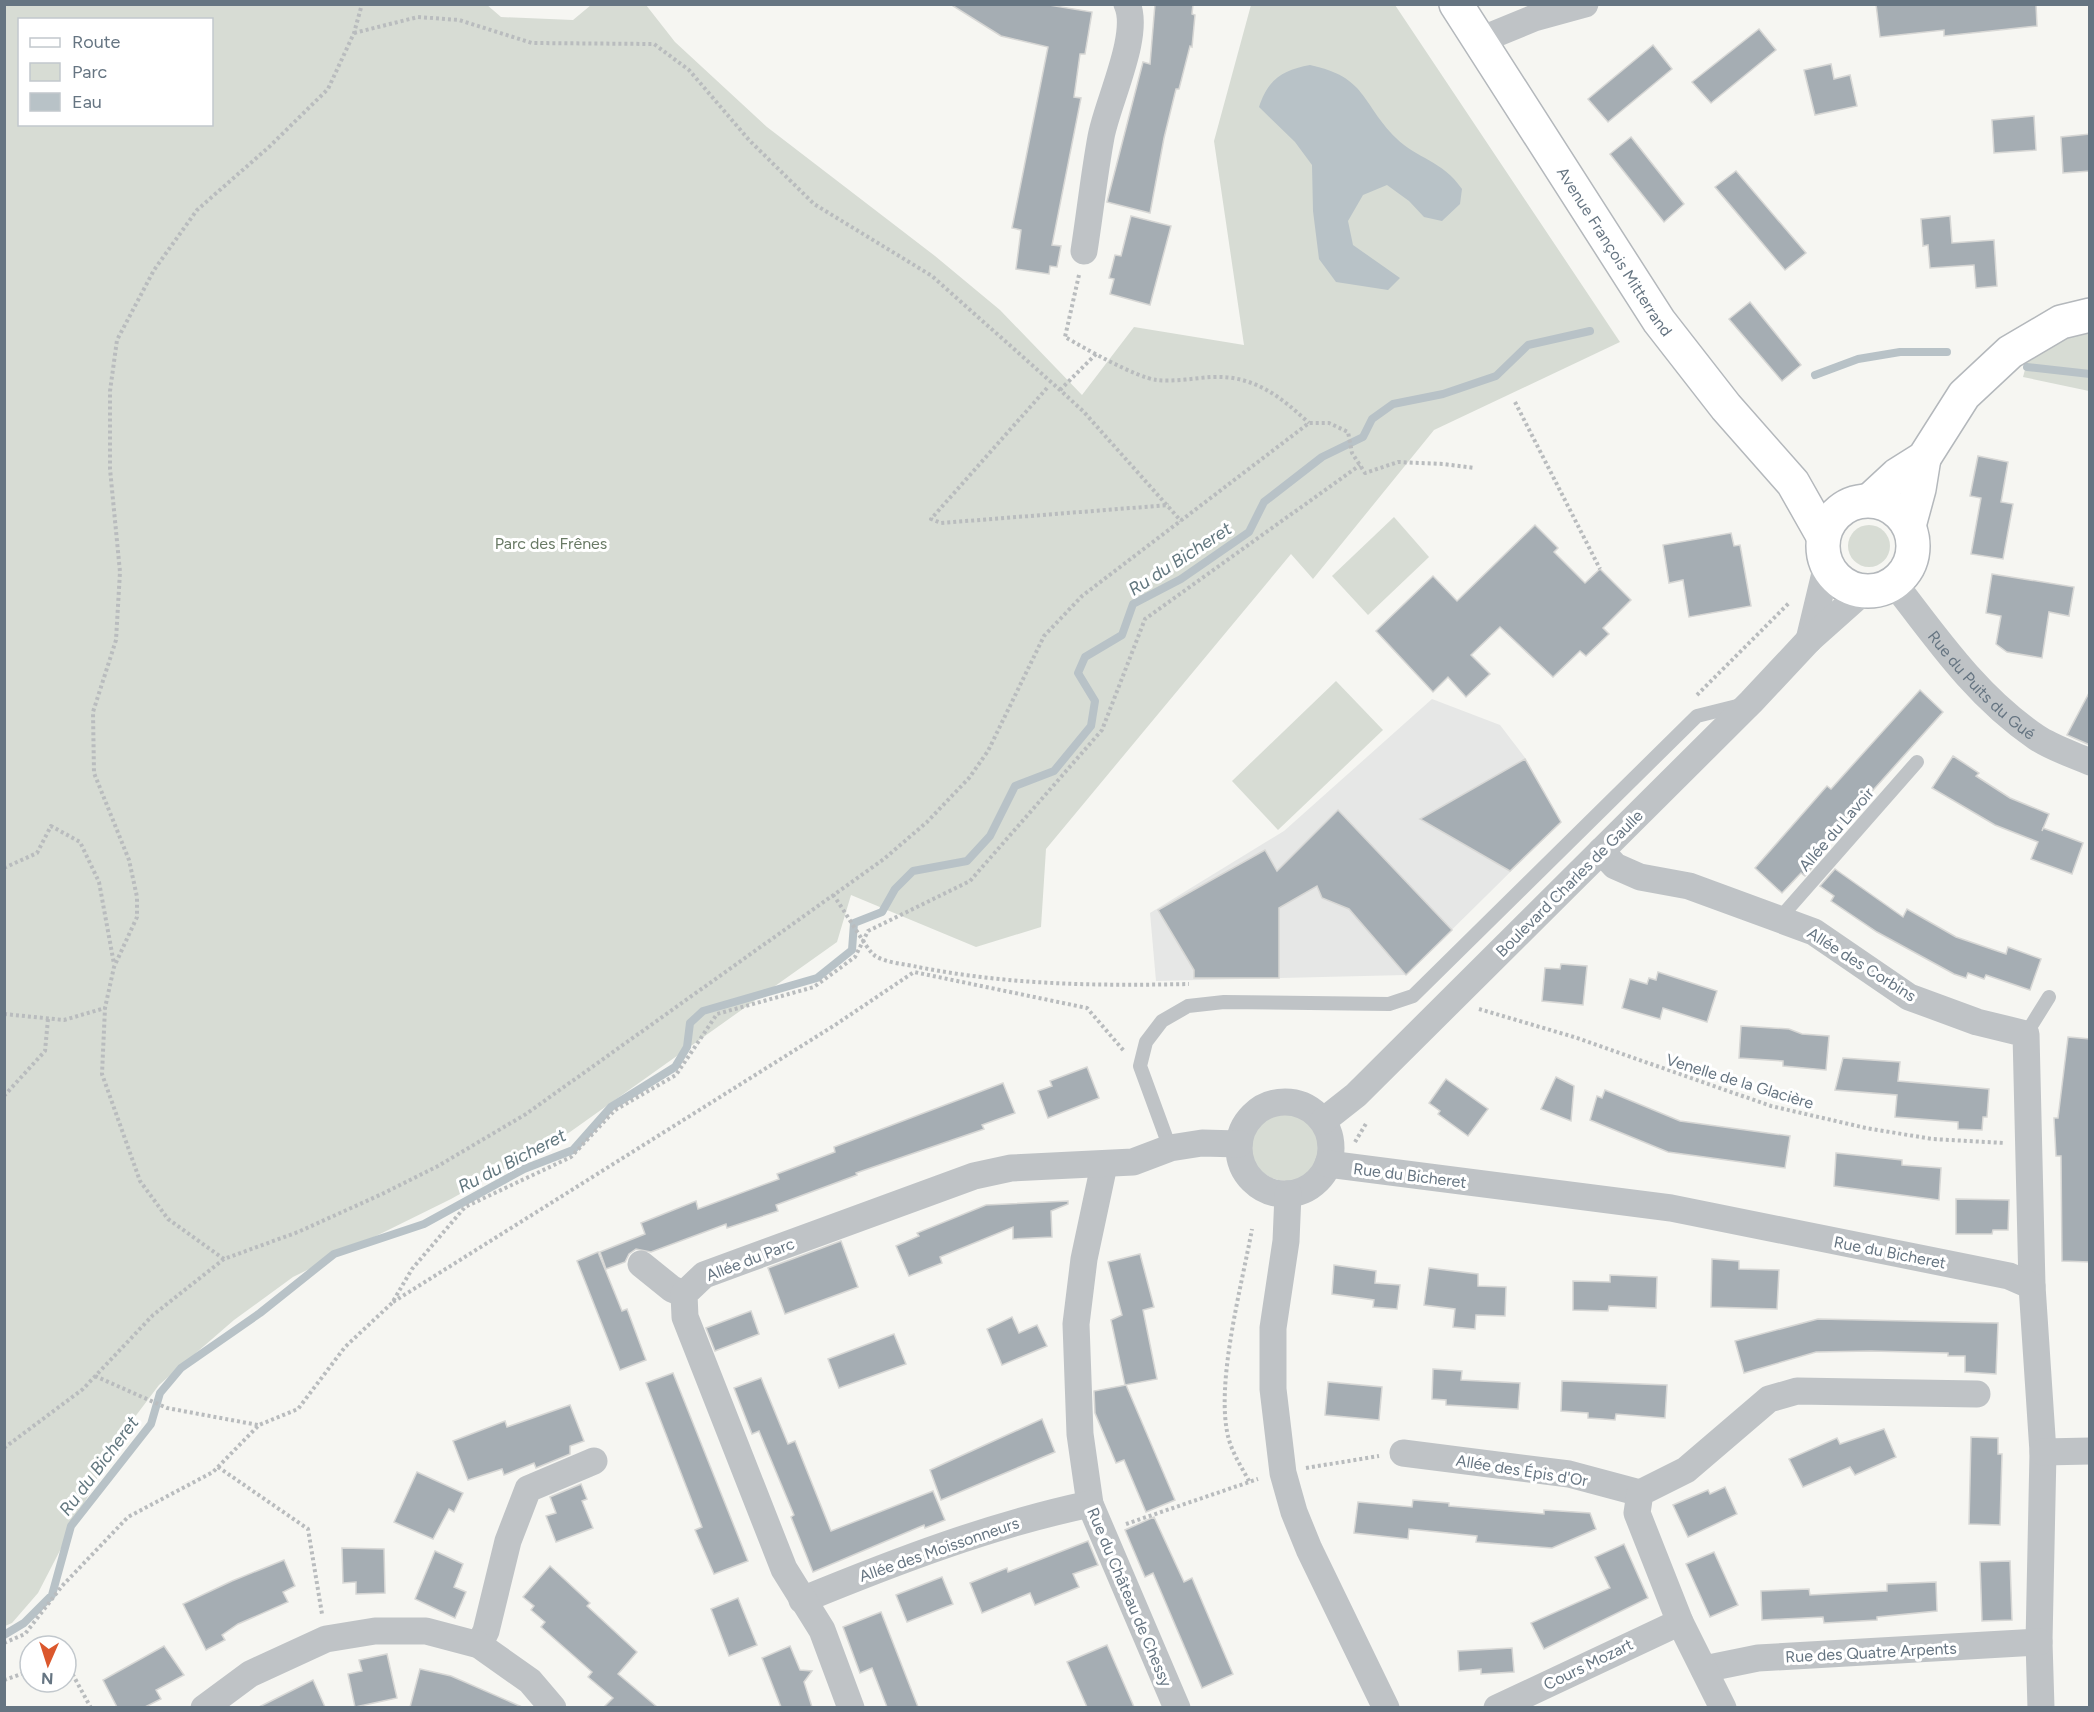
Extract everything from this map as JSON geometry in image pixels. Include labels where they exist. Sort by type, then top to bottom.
[{"type":"main road","name":"Avenue François Mitterrand","points":[[1456,4],[1659,321],[1726,407],[1793,483],[1825,551]]},
{"type":"main road","points":[[1923,458],[1919,489],[1909,526],[1913,551],[1906,569],[1879,587],[1842,583],[1825,551],[1833,516],[1860,502],[1923,458],[1964,395],[2010,352],[2061,322],[2090,315]]},
{"type":"main road","name":"Avenue François Mitterrand","points":[[1793,483],[1860,502]]},
{"type":"main road","points":[[1860,502],[1893,508],[1909,526]]},
{"type":"street","points":[[1478,41],[1534,18],[1585,4]]},
{"type":"street","points":[[1084,251],[1101,136],[1112,93],[1124,63],[1130,24],[1128,5]]},
{"type":"street","name":"Boulevard Charles de Gaulle","points":[[1809,640],[1825,551]]},
{"type":"street","name":"Boulevard Charles de Gaulle","points":[[1323,1121],[1356,1095],[1451,1001],[1751,702],[1809,640],[1879,587]]},
{"type":"street","name":"Rue du Puits du Gué","points":[[1879,587],[2000,709],[2037,738],[2090,762]]},
{"type":"street","name":"Allée des Corbins","points":[[1601,851],[1615,866],[1640,877],[1689,886],[1814,932],[1909,997],[1977,1022],[2026,1034]]},
{"type":"street","points":[[2026,1034],[2032,1286],[2043,1452],[2039,1642],[2041,1707]]},
{"type":"street","points":[[1291,1102],[1309,1108],[1323,1121],[1329,1135],[1331,1149],[1328,1164],[1313,1185],[1288,1194],[1268,1191],[1252,1180],[1241,1164],[1239,1144],[1244,1126],[1256,1112],[1273,1103],[1291,1102]]},
{"type":"street","name":"Allée du Parc","points":[[684,1294],[704,1275],[974,1176],[1011,1168],[1133,1162],[1170,1148],[1202,1143],[1239,1144]]},
{"type":"street","name":"Rue du Bicheret","points":[[1328,1164],[1671,1208],[2009,1276],[2032,1286]]},
{"type":"street","name":"Rue du Château de Chessy","points":[[1104,1165],[1084,1258],[1076,1324],[1080,1434],[1090,1504],[1177,1707]]},
{"type":"street","points":[[1288,1194],[1286,1241],[1273,1328],[1273,1389],[1283,1473],[1294,1512],[1309,1550],[1386,1707]]},
{"type":"street","points":[[641,1264],[672,1289],[684,1294],[686,1317],[784,1569],[813,1595],[822,1630],[851,1707]]},
{"type":"street","points":[[1723,1707],[1680,1622],[1637,1513],[1640,1493],[1686,1470],[1769,1399],[1797,1391],[1977,1394]]},
{"type":"street","points":[[2043,1452],[2090,1451]]},
{"type":"street","name":"Allée des Épis d'Or","points":[[1404,1453],[1569,1474],[1640,1493]]},
{"type":"street","points":[[479,1645],[486,1631],[507,1541],[528,1489],[594,1461]]},
{"type":"street","name":"Allée des Moissonneurs","points":[[813,1595],[946,1543],[1017,1520],[1090,1504]]},
{"type":"street","name":"Cours Mozart","points":[[1497,1707],[1680,1622]]},
{"type":"street","points":[[204,1707],[250,1674],[326,1639],[375,1631],[426,1631],[479,1645],[530,1681],[553,1707]]},
{"type":"street","name":"Rue des Quatre Arpents","points":[[1704,1669],[1758,1658],[2039,1642]]},
{"type":"lane","points":[[1170,1148],[1140,1066],[1146,1042],[1162,1021],[1188,1006],[1224,1002],[1389,1004],[1413,996],[1697,716],[1751,702]]},
{"type":"lane","name":"Allée du Lavoir","points":[[1780,918],[1917,762]]},
{"type":"lane","points":[[2026,1034],[2049,997]]},
{"type":"path","points":[[224,1259],[168,1219],[140,1181],[102,1074],[105,1008],[114,967],[137,917],[137,897],[129,860],[94,773],[93,712],[116,640],[120,572],[110,469],[110,391],[117,340],[154,270],[197,210],[269,147],[328,88],[354,33],[362,4]]},
{"type":"path","points":[[354,33],[418,17],[459,20],[532,43],[654,44],[689,70],[749,140],[814,204],[932,276],[1060,390],[1083,411],[1181,521]]},
{"type":"path","points":[[1084,251],[1065,337],[1096,354],[1156,380],[1216,377],[1248,381],[1278,395],[1310,423]]},
{"type":"path","points":[[1060,390],[1096,354]]},
{"type":"path","points":[[1047,388],[931,519],[941,523],[1169,505]]},
{"type":"path","points":[[1515,402],[1599,568]]},
{"type":"path","points":[[4,1448],[83,1389],[153,1315],[224,1259],[298,1232],[382,1194],[438,1166],[517,1119],[884,859],[969,778],[988,751],[1031,659],[1044,636],[1058,620],[1082,596],[1310,423],[1329,423],[1348,432],[1352,453],[1365,473],[1398,462],[1475,468]]},
{"type":"path","points":[[392,1303],[412,1269],[465,1207],[571,1157],[615,1110],[676,1074],[717,1014],[814,987],[855,957],[868,930],[970,881],[1102,730],[1146,619],[1360,465]]},
{"type":"path","points":[[1695,697],[1794,597]]},
{"type":"path","points":[[4,868],[37,853],[51,826],[80,842],[99,882],[114,967]]},
{"type":"path","points":[[833,895],[851,918],[867,950],[876,957],[942,972],[1070,985],[1191,984]]},
{"type":"path","points":[[4,1643],[25,1634],[62,1586],[128,1517],[218,1467],[259,1425],[298,1409],[345,1347],[392,1303],[815,1038],[914,972],[1087,1008],[1142,1073]]},
{"type":"path","name":"Venelle de la Glacière","points":[[1451,1001],[1574,1037],[1771,1106],[1866,1128],[1932,1139],[2029,1144]]},
{"type":"path","points":[[4,1014],[64,1020],[105,1008]]},
{"type":"path","points":[[4,1096],[45,1050],[48,1019]]},
{"type":"path","points":[[1249,1481],[1229,1441],[1224,1412],[1226,1372],[1252,1229]]},
{"type":"path","points":[[95,1376],[166,1408]]},
{"type":"path","points":[[145,1400],[166,1408],[259,1425]]},
{"type":"path","points":[[1104,1533],[1249,1481],[1283,1473],[1404,1453]]},
{"type":"path","points":[[218,1467],[308,1529],[326,1639]]},
{"type":"path","points":[[78,1684],[91,1707]]},
{"type":"shaded area","points":[[1432,699],[1500,725],[1526,759],[1561,822],[1406,975],[1156,981],[1150,913],[1284,831]]},
{"type":"green space","name":"Parc des Frênes","points":[[486,4],[501,17],[573,20],[591,5],[646,5],[675,42],[767,127],[935,256],[1000,310],[1082,395],[1134,327],[1244,345],[1214,141],[1251,5],[1395,5],[1620,342],[1434,430],[1313,579],[1291,554],[1046,849],[1041,927],[976,947],[851,895],[837,942],[570,1132],[451,1199],[293,1277],[234,1320],[159,1385],[116,1442],[38,1593],[12,1623],[5,1626],[5,5]]},
{"type":"green space","points":[[2089,326],[2089,391],[2023,377],[2029,355]]},
{"type":"green space","points":[[1394,517],[1429,557],[1368,615],[1332,576]]},
{"type":"green space","points":[[1869,525],[1884,531],[1890,546],[1884,561],[1869,567],[1854,561],[1848,546],[1854,531]]},
{"type":"green space","points":[[1336,681],[1383,730],[1278,830],[1232,781]]},
{"type":"green space","points":[[1286,1111],[1299,1114],[1311,1121],[1318,1133],[1321,1146],[1318,1159],[1311,1171],[1299,1178],[1286,1181],[1273,1178],[1261,1171],[1254,1159],[1251,1146],[1254,1133],[1261,1121],[1273,1114]]},
{"type":"water","points":[[1310,65],[1329,70],[1353,84],[1396,138],[1446,172],[1462,189],[1460,204],[1442,221],[1424,217],[1409,201],[1387,185],[1363,195],[1348,221],[1353,245],[1400,278],[1388,290],[1336,282],[1319,259],[1313,211],[1312,165],[1295,142],[1259,107],[1267,89],[1278,77]]},
{"type":"building","points":[[950,4],[1043,4],[1092,12],[1085,54],[1080,54],[1074,97],[1081,98],[1052,245],[1061,246],[1057,267],[1050,266],[1049,274],[1016,269],[1021,230],[1012,228],[1048,47],[1001,36]]},
{"type":"building","points":[[1155,4],[1193,4],[1192,14],[1195,15],[1192,47],[1190,46],[1179,89],[1176,89],[1150,213],[1107,202],[1143,62],[1150,64]]},
{"type":"building","points":[[1876,4],[2036,4],[2037,26],[1944,36],[1944,30],[1880,37]]},
{"type":"building","points":[[1759,29],[1776,50],[1711,103],[1692,82]]},
{"type":"building","points":[[1653,45],[1672,69],[1608,122],[1588,99]]},
{"type":"building","points":[[1831,64],[1834,79],[1850,75],[1857,106],[1815,115],[1804,70]]},
{"type":"building","points":[[2034,116],[2036,150],[1994,153],[1992,120]]},
{"type":"building","points":[[2090,134],[2090,171],[2063,173],[2061,137]]},
{"type":"building","points":[[1631,137],[1684,204],[1664,222],[1610,154]]},
{"type":"building","points":[[1736,171],[1806,253],[1785,270],[1715,187]]},
{"type":"building","points":[[1131,216],[1171,226],[1150,305],[1110,294],[1114,279],[1109,278],[1115,255],[1121,256]]},
{"type":"building","points":[[1950,216],[1952,243],[1994,240],[1997,286],[1976,288],[1974,265],[1930,268],[1928,245],[1923,246],[1921,219]]},
{"type":"building","points":[[1750,302],[1801,365],[1782,381],[1729,319]]},
{"type":"building","points":[[1978,456],[2008,462],[2001,502],[2013,504],[2003,559],[1971,554],[1981,498],[1970,496]]},
{"type":"building","points":[[1535,525],[1558,548],[1554,552],[1585,583],[1600,569],[1631,600],[1603,628],[1609,634],[1586,656],[1580,651],[1553,677],[1500,627],[1471,655],[1490,674],[1466,697],[1448,677],[1433,692],[1376,631],[1433,576],[1457,601]]},
{"type":"building","points":[[1731,533],[1734,546],[1740,545],[1751,606],[1689,617],[1683,580],[1669,583],[1663,545]]},
{"type":"building","points":[[1992,574],[2074,587],[2069,616],[2049,612],[2042,658],[2007,652],[1996,644],[2001,616],[1986,613]]},
{"type":"building","points":[[1920,690],[1943,712],[1815,855],[1820,858],[1805,876],[1801,873],[1782,893],[1755,868],[1827,786],[1831,789]]},
{"type":"building","points":[[2090,691],[2090,745],[2067,735]]},
{"type":"building","points":[[1953,756],[1979,773],[1976,776],[2010,798],[2049,814],[2043,828],[2083,843],[2072,874],[2031,859],[2038,842],[1995,825],[1932,788]]},
{"type":"building","points":[[1525,759],[1561,822],[1510,871],[1420,819]]},
{"type":"building","points":[[1338,810],[1452,930],[1406,975],[1349,909],[1322,898],[1317,886],[1279,908],[1279,978],[1194,978],[1194,970],[1158,910],[1265,850],[1277,871]]},
{"type":"building","points":[[1835,869],[1903,917],[1907,909],[1956,937],[2006,954],[2008,947],[2041,959],[2030,990],[1986,975],[1984,979],[1968,973],[1966,978],[1954,974],[1877,932],[1831,901],[1834,896],[1820,886]]},
{"type":"building","points":[[1561,964],[1587,966],[1583,1005],[1542,1001],[1545,968],[1560,969]]},
{"type":"building","points":[[1658,972],[1717,991],[1707,1022],[1663,1008],[1660,1019],[1622,1008],[1630,979],[1647,984],[1649,978],[1656,980]]},
{"type":"building","points":[[1741,1026],[1789,1029],[1802,1034],[1829,1036],[1826,1070],[1783,1066],[1783,1061],[1739,1058]]},
{"type":"building","points":[[2068,1037],[2090,1039],[2090,1262],[2062,1261],[2061,1156],[2056,1156],[2054,1118],[2058,1118]]},
{"type":"building","points":[[1843,1058],[1900,1062],[1898,1081],[1989,1089],[1987,1117],[1983,1117],[1982,1130],[1958,1129],[1958,1122],[1895,1117],[1897,1095],[1835,1090]]},
{"type":"building","points":[[1087,1067],[1099,1098],[1048,1118],[1038,1091],[1052,1086],[1050,1081]]},
{"type":"building","points":[[1556,1077],[1574,1086],[1571,1121],[1541,1109]]},
{"type":"building","points":[[1446,1079],[1488,1109],[1468,1136],[1438,1114],[1440,1111],[1429,1103]]},
{"type":"building","points":[[1003,1083],[1015,1113],[982,1125],[984,1129],[856,1173],[857,1175],[776,1205],[778,1211],[727,1228],[726,1224],[651,1252],[636,1249],[629,1254],[625,1262],[606,1269],[600,1252],[645,1234],[641,1223],[696,1201],[698,1209],[779,1179],[777,1174],[835,1152],[834,1147]]},
{"type":"building","points":[[1605,1090],[1680,1121],[1790,1136],[1785,1168],[1668,1152],[1590,1120],[1597,1096],[1602,1098]]},
{"type":"building","points":[[1836,1153],[1902,1160],[1902,1165],[1941,1168],[1939,1200],[1834,1186]]},
{"type":"building","points":[[1956,1199],[2009,1200],[2008,1230],[1993,1230],[1992,1234],[1956,1234]]},
{"type":"building","points":[[1068,1201],[1068,1204],[1051,1211],[1052,1237],[1013,1239],[1013,1227],[940,1257],[942,1263],[909,1276],[896,1246],[919,1236],[917,1233],[986,1205]]},
{"type":"building","points":[[841,1241],[858,1287],[785,1314],[768,1268]]},
{"type":"building","points":[[598,1252],[622,1311],[627,1309],[646,1360],[620,1370],[577,1261]]},
{"type":"building","points":[[1140,1254],[1154,1307],[1143,1310],[1157,1379],[1125,1385],[1111,1320],[1122,1315],[1108,1262]]},
{"type":"building","points":[[1712,1259],[1739,1261],[1739,1269],[1779,1270],[1777,1309],[1711,1307]]},
{"type":"building","points":[[1334,1265],[1376,1271],[1375,1283],[1400,1285],[1397,1309],[1373,1307],[1374,1300],[1332,1294]]},
{"type":"building","points":[[1429,1268],[1478,1274],[1478,1286],[1506,1287],[1505,1316],[1476,1315],[1475,1329],[1453,1327],[1455,1309],[1424,1305]]},
{"type":"building","points":[[1610,1275],[1657,1277],[1656,1308],[1609,1306],[1608,1311],[1573,1310],[1573,1281],[1610,1282]]},
{"type":"building","points":[[751,1311],[759,1334],[715,1351],[706,1328]]},
{"type":"building","points":[[1012,1317],[1019,1333],[1037,1325],[1047,1346],[1002,1365],[987,1329]]},
{"type":"building","points":[[1818,1319],[1998,1323],[1996,1374],[1965,1372],[1965,1356],[1948,1356],[1948,1353],[1871,1351],[1816,1352],[1744,1373],[1735,1341]]},
{"type":"building","points":[[894,1334],[906,1364],[839,1388],[828,1359]]},
{"type":"building","points":[[1433,1369],[1462,1371],[1461,1380],[1520,1383],[1518,1409],[1446,1405],[1446,1400],[1432,1399]]},
{"type":"building","points":[[673,1373],[748,1561],[714,1574],[695,1530],[702,1527],[646,1383]]},
{"type":"building","points":[[761,1378],[788,1444],[795,1441],[831,1531],[933,1491],[945,1520],[925,1528],[924,1525],[813,1572],[791,1517],[794,1515],[759,1431],[752,1434],[734,1388]]},
{"type":"building","points":[[1562,1381],[1667,1385],[1665,1418],[1616,1414],[1615,1420],[1588,1418],[1588,1413],[1561,1411]]},
{"type":"building","points":[[1328,1382],[1382,1387],[1379,1420],[1325,1415]]},
{"type":"building","points":[[1126,1385],[1175,1500],[1146,1512],[1124,1460],[1116,1463],[1095,1413],[1094,1391]]},
{"type":"building","points":[[570,1405],[584,1441],[570,1446],[570,1454],[536,1468],[534,1463],[504,1475],[502,1469],[468,1480],[453,1441],[505,1421],[507,1427]]},
{"type":"building","points":[[1042,1419],[1055,1452],[941,1500],[930,1470]]},
{"type":"building","points":[[1884,1429],[1896,1457],[1855,1475],[1850,1467],[1803,1487],[1789,1459],[1837,1438],[1840,1444]]},
{"type":"building","points":[[1971,1437],[1998,1438],[1998,1454],[2002,1454],[2000,1525],[1969,1524]]},
{"type":"building","points":[[417,1472],[463,1493],[454,1512],[449,1509],[433,1539],[394,1522]]},
{"type":"building","points":[[581,1484],[587,1499],[582,1501],[593,1528],[556,1542],[546,1516],[556,1513],[550,1497]]},
{"type":"building","points":[[1725,1487],[1737,1514],[1688,1537],[1673,1505],[1708,1490],[1710,1494]]},
{"type":"building","points":[[1413,1500],[1449,1503],[1449,1506],[1544,1514],[1544,1510],[1590,1513],[1596,1529],[1552,1548],[1476,1542],[1477,1536],[1409,1529],[1408,1539],[1354,1533],[1358,1502],[1412,1507]]},
{"type":"building","points":[[1154,1517],[1184,1582],[1192,1578],[1233,1674],[1202,1688],[1153,1573],[1145,1577],[1125,1530]]},
{"type":"building","points":[[1088,1541],[1098,1565],[1073,1574],[1079,1587],[1035,1605],[1030,1593],[982,1613],[970,1583],[1007,1568],[1008,1572]]},
{"type":"building","points":[[1624,1544],[1648,1598],[1544,1649],[1531,1623],[1610,1588],[1595,1557]]},
{"type":"building","points":[[342,1548],[384,1549],[385,1593],[356,1594],[356,1582],[343,1583]]},
{"type":"building","points":[[435,1551],[463,1564],[454,1587],[466,1592],[455,1618],[415,1599]]},
{"type":"building","points":[[1714,1552],[1738,1605],[1710,1617],[1686,1564]]},
{"type":"building","points":[[284,1560],[295,1586],[283,1592],[288,1602],[238,1624],[222,1635],[225,1640],[206,1650],[183,1604]]},
{"type":"building","points":[[2010,1561],[2012,1620],[1982,1621],[1980,1562]]},
{"type":"building","points":[[550,1566],[590,1603],[587,1606],[637,1652],[618,1674],[657,1707],[604,1707],[613,1698],[588,1677],[592,1672],[541,1627],[545,1622],[531,1610],[534,1606],[523,1597]]},
{"type":"building","points":[[942,1577],[953,1604],[907,1622],[896,1595]]},
{"type":"building","points":[[1936,1582],[1937,1611],[1877,1617],[1877,1620],[1824,1623],[1823,1617],[1762,1620],[1761,1591],[1809,1589],[1810,1595],[1887,1591],[1887,1584]]},
{"type":"building","points":[[738,1598],[757,1645],[729,1656],[711,1609]]},
{"type":"building","points":[[881,1612],[918,1707],[887,1707],[872,1668],[860,1673],[843,1627]]},
{"type":"building","points":[[1107,1645],[1134,1707],[1087,1707],[1067,1662]]},
{"type":"building","points":[[164,1646],[184,1675],[156,1690],[161,1699],[145,1707],[117,1707],[103,1680]]},
{"type":"building","points":[[790,1646],[800,1670],[812,1671],[804,1682],[812,1707],[781,1707],[762,1658]]},
{"type":"building","points":[[1512,1648],[1514,1672],[1481,1674],[1481,1669],[1459,1671],[1458,1651]]},
{"type":"building","points":[[387,1654],[397,1698],[355,1707],[348,1674],[362,1671],[359,1660]]},
{"type":"building","points":[[420,1669],[451,1676],[522,1707],[410,1707]]},
{"type":"building","points":[[313,1680],[325,1707],[259,1707]]},
{"type":"waterway","name":"Ru du Bicheret","points":[[4,1635],[24,1623],[52,1595],[71,1526],[151,1424],[160,1393],[181,1368],[260,1313],[334,1254],[424,1224],[524,1169],[573,1150],[611,1107],[675,1067],[687,1047],[690,1023],[703,1011],[817,978],[852,950],[854,923],[882,912],[895,889],[913,871],[967,861],[990,836],[1015,786],[1054,771],[1091,726],[1095,701],[1078,673],[1085,657],[1122,635],[1133,604],[1181,579],[1249,532],[1264,502],[1322,457],[1363,437],[1372,419],[1393,404],[1443,394],[1496,376],[1528,345],[1590,331]]},
{"type":"waterway","name":"Ru du Bicheret","points":[[1815,375],[1858,359],[1900,352],[1947,352]]},
{"type":"waterway","name":"Ru du Bicheret","points":[[2027,367],[2090,374]]}]
